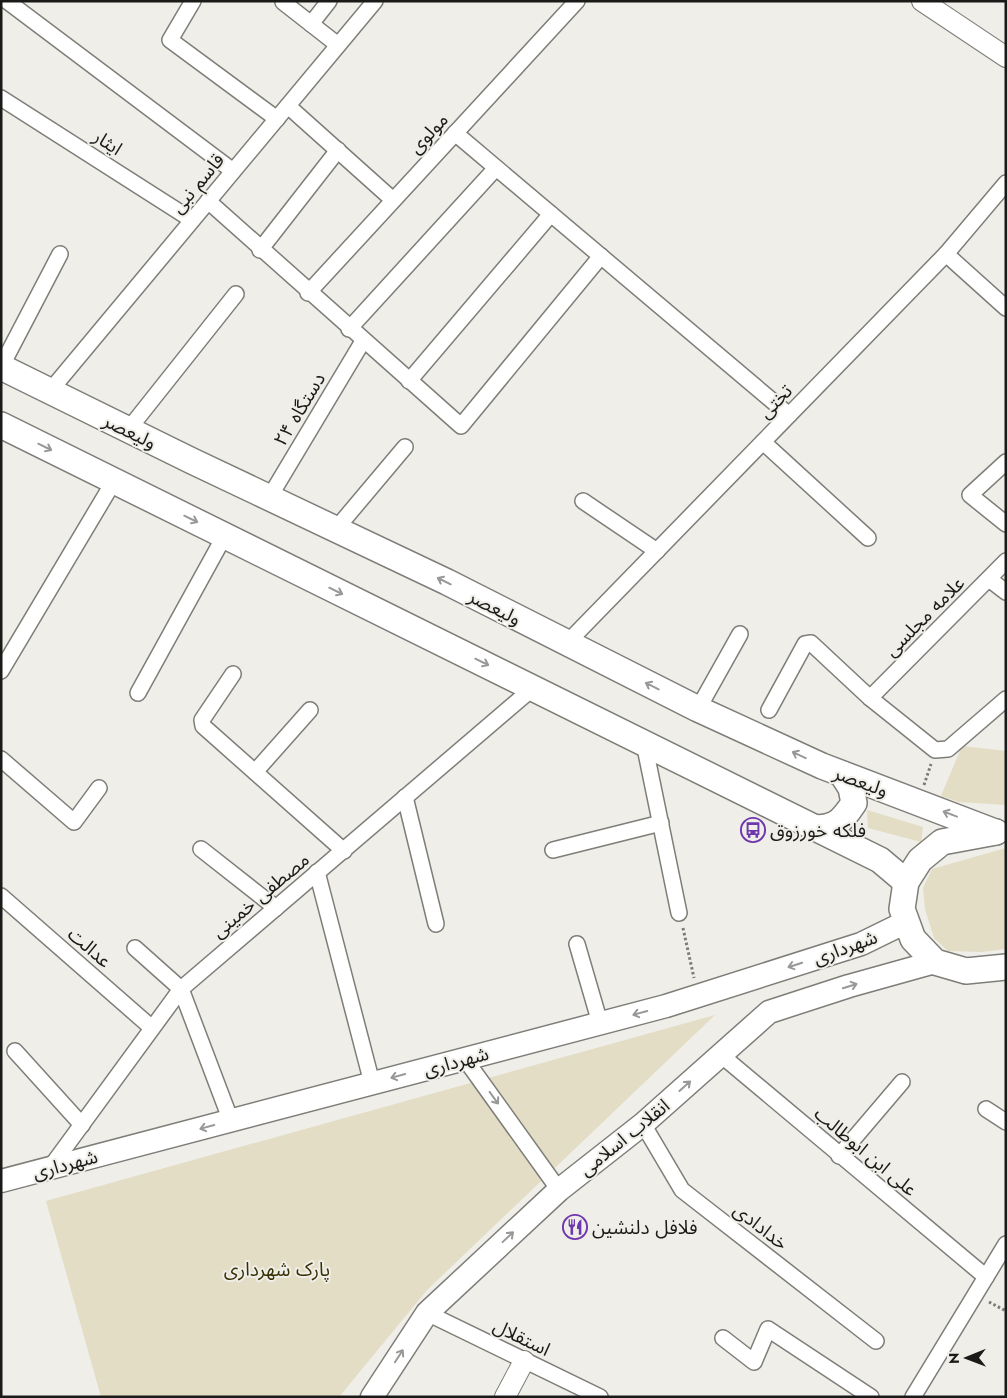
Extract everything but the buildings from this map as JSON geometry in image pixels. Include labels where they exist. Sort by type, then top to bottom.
[{"type":"main road","name":"ولیعصر","points":[[1,367],[269,498],[447,582],[698,709],[842,774],[1001,831]]},
{"type":"main road","points":[[1,425],[880,860],[906,882]]},
{"type":"main road","points":[[813,828],[830,828],[845,818],[854,803],[851,788],[842,774]]},
{"type":"main road","points":[[1001,831],[942,842],[920,860],[906,882],[902,909],[913,938],[935,962],[966,972],[1006,967]]},
{"type":"main road","name":"شهرداری","points":[[1,1181],[698,996],[861,944],[906,922]]},
{"type":"main road","name":"انقلاب اسلامی","points":[[372,1397],[427,1313],[559,1190],[643,1124],[769,1012],[849,986],[935,962]]},
{"type":"street","points":[[193,1],[170,40],[277,119]]},
{"type":"street","points":[[311,24],[329,1]]},
{"type":"street","name":"قاسم نبی","points":[[50,391],[375,1]]},
{"type":"street","name":"مولوی","points":[[308,293],[577,1]]},
{"type":"street","points":[[922,1],[1006,57]]},
{"type":"street","points":[[283,2],[338,45]]},
{"type":"street","points":[[14,3],[233,171]]},
{"type":"street","name":"ایثار","points":[[1,98],[192,220]]},
{"type":"street","points":[[288,106],[393,200]]},
{"type":"street","points":[[455,133],[789,415]]},
{"type":"street","points":[[260,250],[338,150]]},
{"type":"street","points":[[349,328],[496,168]]},
{"type":"street","name":"تختی","points":[[567,643],[946,254],[1006,183]]},
{"type":"street","points":[[208,201],[308,293],[461,426],[601,256]]},
{"type":"street","points":[[409,381],[551,214]]},
{"type":"street","points":[[1,367],[60,254]]},
{"type":"street","points":[[946,254],[1006,308]]},
{"type":"street","points":[[128,430],[236,294]]},
{"type":"street","name":"۲۴ دستگاه","points":[[269,498],[363,341]]},
{"type":"street","points":[[763,442],[868,538]]},
{"type":"street","points":[[336,530],[405,446]]},
{"type":"street","points":[[1006,462],[970,495],[1006,524]]},
{"type":"street","points":[[1,671],[114,481]]},
{"type":"street","points":[[583,501],[657,552]]},
{"type":"street","points":[[138,693],[225,536]]},
{"type":"street","name":"علامه مجلسی","points":[[870,698],[1006,561]]},
{"type":"street","points":[[989,578],[1006,592]]},
{"type":"street","points":[[698,709],[740,634]]},
{"type":"street","points":[[769,710],[805,644],[811,643],[870,698],[935,750],[948,749],[1006,699]]},
{"type":"street","points":[[232,674],[202,723],[344,851]]},
{"type":"street","name":"مصطفی خمینی","points":[[50,1168],[181,989],[533,688]]},
{"type":"street","points":[[255,772],[310,710]]},
{"type":"street","points":[[644,743],[680,913]]},
{"type":"street","points":[[1,759],[74,822],[99,788]]},
{"type":"street","points":[[404,797],[436,924]]},
{"type":"street","points":[[553,850],[661,823]]},
{"type":"street","points":[[201,849],[276,908]]},
{"type":"street","points":[[318,872],[372,1083]]},
{"type":"street","name":"عدالت","points":[[1,896],[152,1028]]},
{"type":"street","points":[[577,944],[600,1023]]},
{"type":"street","points":[[135,948],[181,989],[231,1121]]},
{"type":"street","points":[[15,1051],[82,1125]]},
{"type":"street","name":"علی ابن ابوطالب","points":[[721,1055],[839,1156],[986,1277]]},
{"type":"street","points":[[465,1059],[559,1190]]},
{"type":"street","points":[[839,1156],[902,1082]]},
{"type":"street","points":[[986,1109],[1006,1122]]},
{"type":"street","name":"خدادادی","points":[[643,1124],[682,1190],[876,1341]]},
{"type":"street","points":[[913,1397],[1006,1244]]},
{"type":"street","name":"استقلال","points":[[427,1313],[600,1397]]},
{"type":"street","points":[[723,1338],[754,1362],[768,1329],[871,1397]]},
{"type":"street","points":[[505,1397],[524,1361]]},
{"type":"path","points":[[919,802],[935,750]]},
{"type":"path","points":[[680,913],[698,996]]},
{"type":"green space","points":[[962,746],[1006,751],[1006,805],[959,802],[941,796]]},
{"type":"green space","points":[[867,810],[923,827],[921,842],[868,828]]},
{"type":"green space","points":[[1006,848],[1006,949],[982,952],[948,951],[934,938],[925,909],[923,888],[932,869]]},
{"type":"green space","name":"پارک شهرداری","points":[[715,1015],[427,1290],[339,1397],[101,1397],[46,1201]]},
{"type":"place","name":"فلکه خورزوق","points":[[753,830]]},
{"type":"place","name":"فلافل دلنشین","points":[[575,1227]]}]
